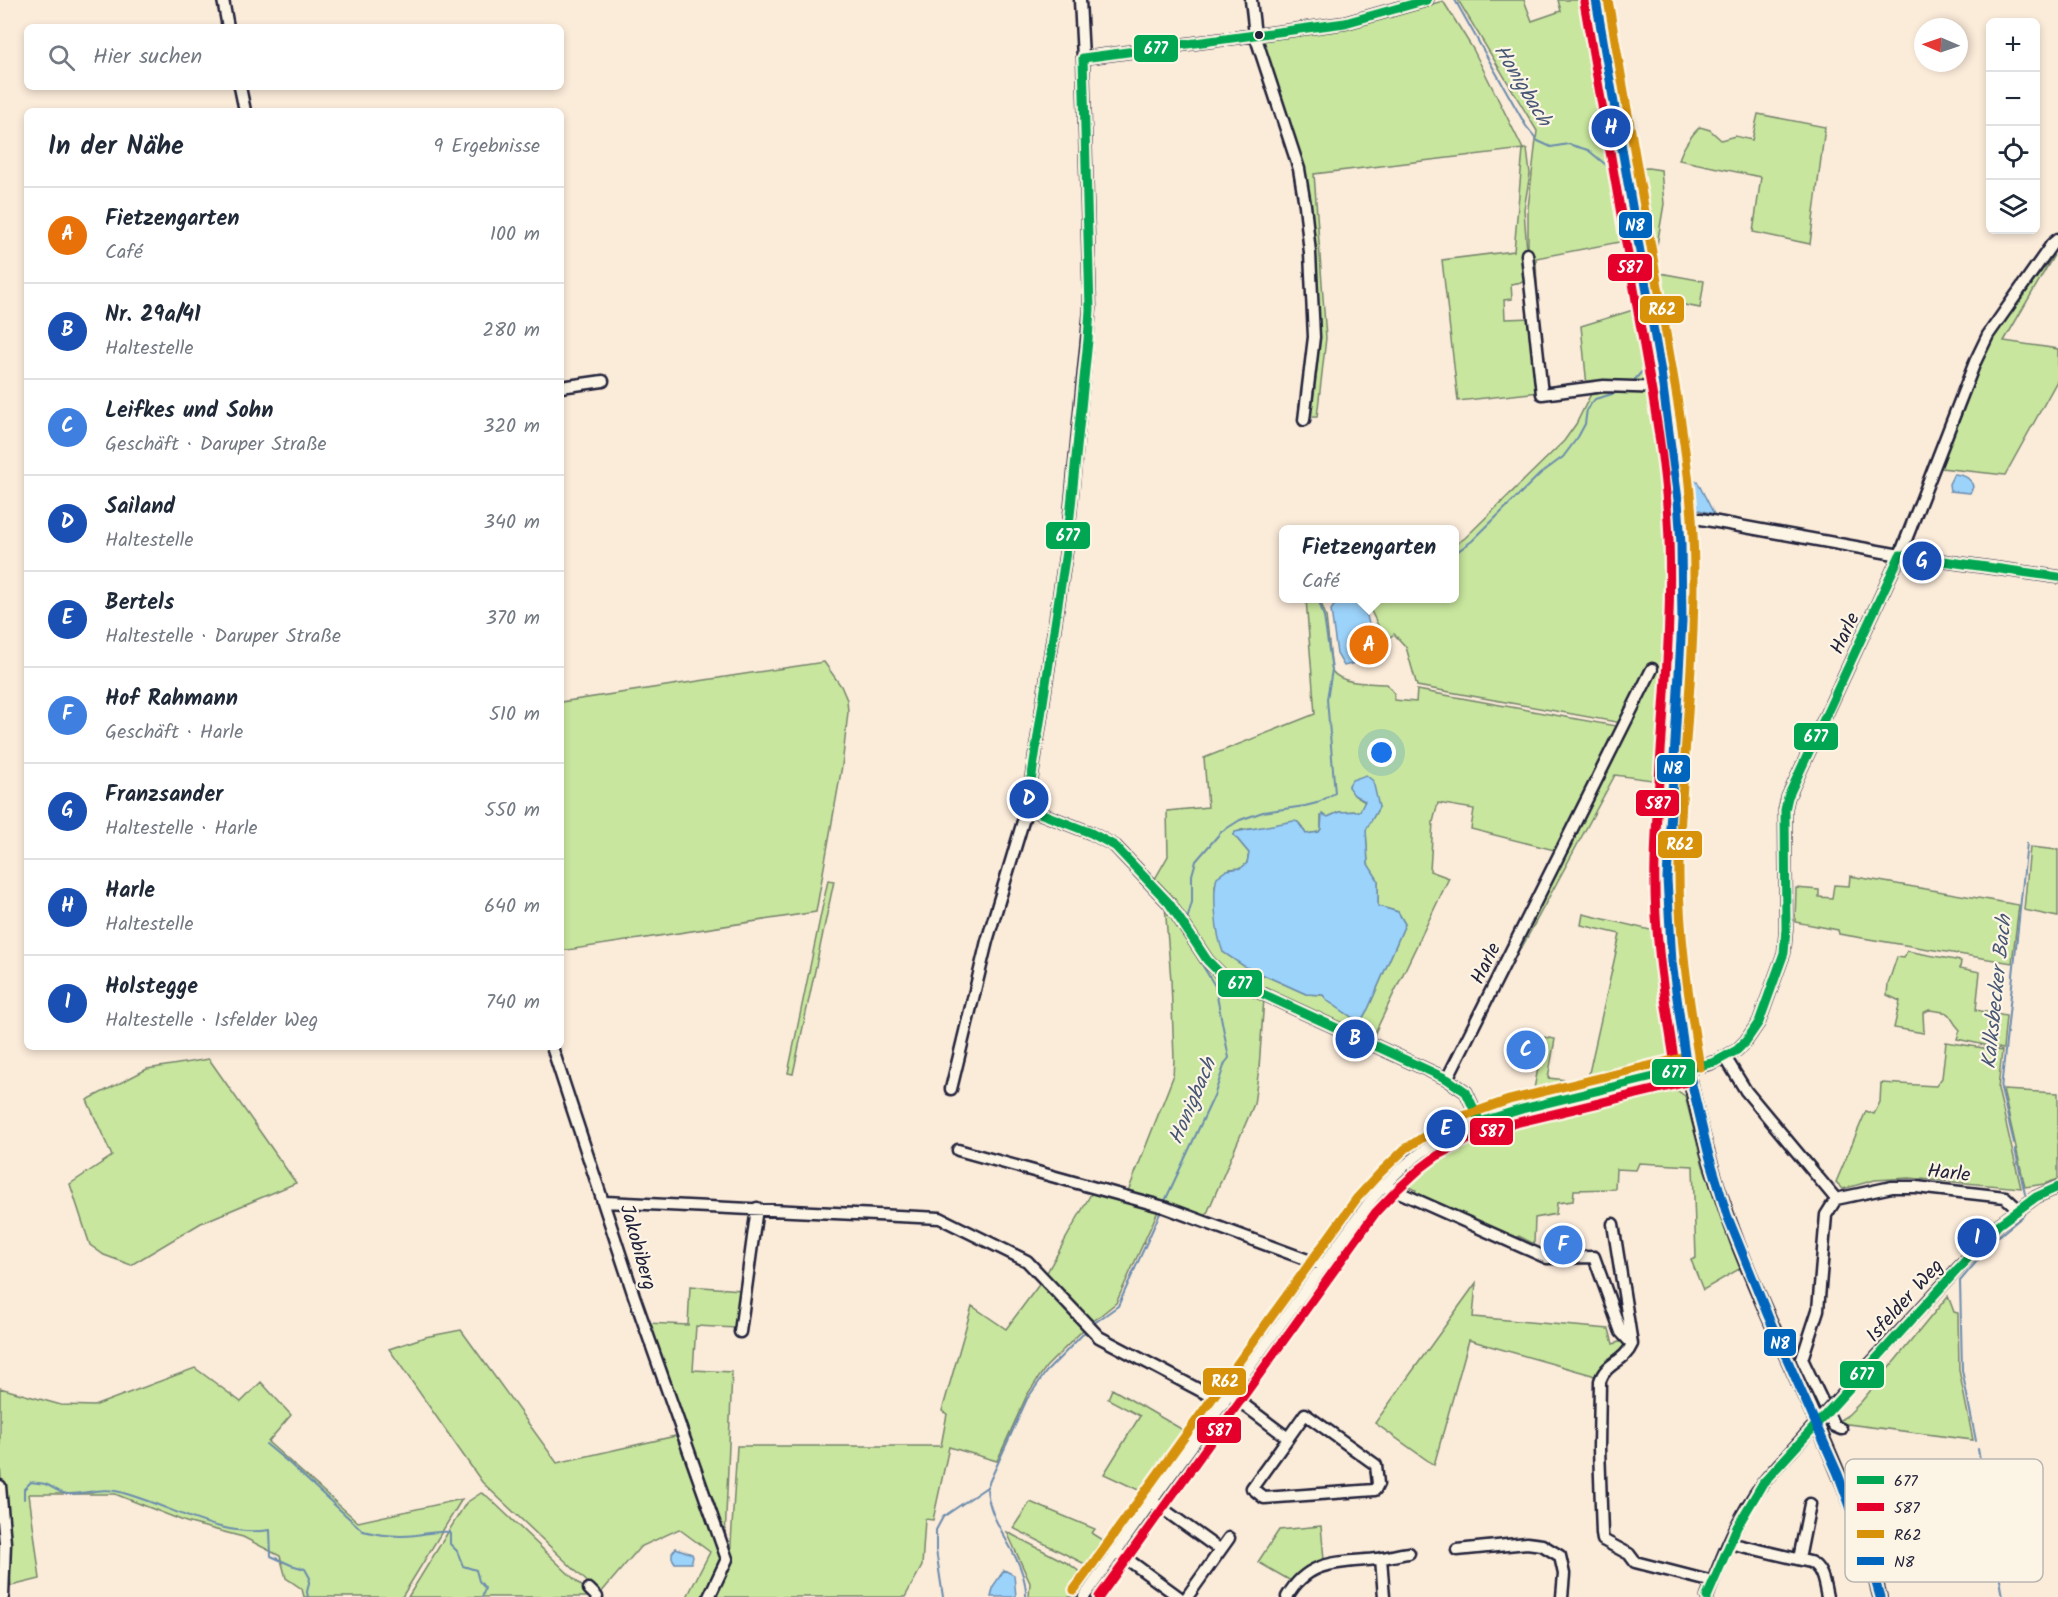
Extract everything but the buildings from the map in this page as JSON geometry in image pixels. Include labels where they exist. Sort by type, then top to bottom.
[{"type":"main road","points":[[1596,0],[1663,388],[1680,519],[1682,588],[1680,657],[1667,861],[1667,904],[1674,980],[1688,1069],[1712,1166],[1750,1276],[1845,1487]]},
{"type":"main road","points":[[1876,1582],[1880,1597]]},
{"type":"street","points":[[223,0],[227,24]]},
{"type":"street","points":[[951,1089],[987,940],[1028,808],[1067,545],[1088,340],[1090,297],[1080,0]]},
{"type":"street","points":[[1251,0],[1255,35],[1299,169],[1305,205],[1314,337],[1304,420]]},
{"type":"street","points":[[1083,58],[1345,23],[1427,0]]},
{"type":"street","points":[[241,90],[244,108]]},
{"type":"street","name":"Harle","points":[[1084,1597],[1383,1185],[1408,1163],[1432,1145],[1480,1122],[1522,1109],[1688,1069],[1725,1057],[1746,1041],[1759,1022],[1784,953],[1786,928],[1785,810],[1788,797],[1900,555],[1988,335],[2058,238]]},
{"type":"street","points":[[1527,254],[1542,394],[1604,386],[1663,388]]},
{"type":"street","points":[[564,387],[603,381]]},
{"type":"street","points":[[1680,519],[1701,519],[1900,555],[2058,577]]},
{"type":"street","name":"Harle","points":[[1447,1079],[1652,669]]},
{"type":"street","points":[[1028,808],[1091,833],[1115,846],[1182,920],[1207,960],[1222,975],[1447,1079],[1466,1092],[1480,1122]]},
{"type":"street","points":[[553,1050],[604,1202]]},
{"type":"street","points":[[1725,1057],[1746,1091],[1836,1199],[1827,1215],[1818,1310],[1802,1359],[1834,1426],[1841,1429]]},
{"type":"street","points":[[958,1150],[1162,1207],[1324,1266]]},
{"type":"street","points":[[1383,1185],[1547,1258],[1594,1257],[1621,1332],[1632,1344]]},
{"type":"street","name":"Harle","points":[[1836,1199],[1892,1187],[1927,1188],[2005,1197],[2018,1209]]},
{"type":"street","name":"Isfelder Weg","points":[[1707,1597],[1729,1543],[1763,1483],[1998,1225],[2036,1197],[2058,1187]]},
{"type":"street","name":"Jakobiberg","points":[[709,1597],[728,1559],[634,1296],[604,1202],[940,1218],[1027,1262],[1099,1336],[1227,1399],[1288,1438]]},
{"type":"street","points":[[740,1332],[757,1208]]},
{"type":"street","points":[[1613,1224],[1632,1344],[1628,1354],[1603,1372],[1600,1381],[1599,1448],[1602,1534],[1604,1540],[1629,1554],[1635,1562],[1713,1582]]},
{"type":"street","points":[[1305,1414],[1376,1465],[1378,1484],[1375,1490],[1264,1498],[1252,1488],[1288,1438],[1305,1414]]},
{"type":"street","points":[[0,1486],[5,1543],[3,1597]]},
{"type":"street","points":[[1152,1501],[1220,1550]]},
{"type":"street","points":[[1798,1559],[1810,1504]]},
{"type":"street","points":[[1187,1597],[1229,1538]]},
{"type":"street","points":[[1729,1543],[1816,1565],[1821,1572],[1827,1597]]},
{"type":"street","points":[[1457,1550],[1527,1544],[1542,1545],[1560,1556],[1564,1574],[1562,1597]]},
{"type":"street","points":[[1116,1551],[1179,1597]]},
{"type":"street","points":[[1287,1597],[1300,1579],[1328,1563],[1409,1553]]},
{"type":"street","points":[[1381,1558],[1384,1597]]},
{"type":"green space","points":[[1458,0],[1524,0],[1532,21],[1561,11],[1558,0],[1591,0],[1594,10],[1630,240],[1536,258],[1537,291],[1533,291],[1528,254],[1528,208],[1537,131]]},
{"type":"green space","points":[[1443,1],[1473,49],[1523,149],[1314,174],[1326,338],[1317,417],[1306,417],[1317,339],[1301,167],[1258,37],[1343,28]]},
{"type":"green space","points":[[1758,114],[1825,127],[1810,244],[1753,232],[1761,177],[1679,160],[1687,142],[1700,127],[1710,130],[1721,140],[1735,136],[1752,140]]},
{"type":"green space","points":[[1523,149],[1527,149],[1530,174],[1524,209],[1529,281],[1511,284],[1512,299],[1504,300],[1505,319],[1533,318],[1540,392],[1458,401],[1442,260],[1514,251]]},
{"type":"green space","points":[[1634,169],[1661,170],[1664,204],[1656,251],[1660,273],[1704,281],[1700,308],[1664,301],[1674,375],[1670,375]]},
{"type":"green space","points":[[2054,255],[2004,341],[2058,349],[2058,379],[2005,475],[1941,468],[1992,336]]},
{"type":"green space","points":[[1643,307],[1659,386],[1587,386],[1581,326]]},
{"type":"green space","points":[[1607,390],[1659,392],[1670,463],[1677,589],[1674,685],[1667,782],[1615,775],[1522,947],[1518,945],[1622,723],[1417,686],[1406,647],[1394,634],[1390,637],[1385,633],[1383,635],[1367,603],[1459,603],[1459,542],[1564,441],[1576,424],[1592,392]]},
{"type":"green space","points":[[1306,603],[1321,603],[1326,616],[1332,671],[1337,676],[1350,681],[1387,684],[1394,693],[1394,700],[1416,702],[1417,690],[1621,727],[1558,851],[1471,829],[1474,809],[1438,803],[1433,822],[1430,871],[1449,878],[1371,1041],[1225,974],[1206,952],[1155,879],[1168,856],[1167,811],[1208,807],[1204,758],[1315,714]],"holes":[[[1354,795],[1379,807],[1366,830],[1368,865],[1378,880],[1378,906],[1398,912],[1405,924],[1368,1009],[1362,1019],[1356,1020],[1323,995],[1306,994],[1244,966],[1223,952],[1217,921],[1215,885],[1230,869],[1242,868],[1247,863],[1249,853],[1234,835],[1241,830],[1300,824],[1306,834],[1319,832],[1321,816],[1328,817],[1339,812],[1360,811],[1365,802]]]},
{"type":"green space","points":[[824,662],[841,686],[847,700],[848,712],[842,766],[816,912],[564,951],[564,702]]},
{"type":"green space","points":[[2030,847],[2058,850],[2058,917],[2024,910]]},
{"type":"green space","points":[[1850,876],[2019,905],[2012,963],[1839,934],[1838,930],[1795,922],[1796,888],[1819,890],[1819,897],[1832,898],[1834,885],[1849,886]]},
{"type":"green space","points":[[828,880],[834,881],[793,1074],[788,1073]]},
{"type":"green space","points":[[1165,905],[1206,964],[1264,998],[1254,1104],[1205,1218],[1127,1194],[1173,1077],[1171,980]]},
{"type":"green space","points":[[1583,914],[1663,933],[1673,1034],[1671,1050],[1665,1061],[1648,1073],[1536,1102],[1533,1094],[1544,1037],[1555,1039],[1548,1078],[1587,1082],[1620,934],[1581,925]]},
{"type":"green space","points":[[1907,951],[1961,961],[1960,968],[1980,972],[1976,1010],[2006,1016],[2003,1049],[1957,1039],[1960,1030],[1949,1015],[1943,1012],[1929,1010],[1923,1013],[1924,1033],[1894,1028],[1900,1001],[1887,995],[1888,984],[1897,957],[1904,958]]},
{"type":"green space","points":[[1946,1042],[2002,1051],[1998,1089],[2021,1188],[1909,1178],[1875,1180],[1843,1189],[1836,1182],[1866,1111],[1874,1114],[1880,1102],[1881,1083],[1936,1086],[1942,1078]]},
{"type":"green space","points":[[209,1059],[296,1183],[201,1223],[131,1265],[104,1255],[90,1245],[70,1184],[112,1156],[87,1100],[147,1069]]},
{"type":"green space","points":[[1665,1087],[1675,1089],[1685,1096],[1703,1166],[1741,1268],[1703,1290],[1691,1260],[1696,1258],[1693,1166],[1639,1163],[1636,1170],[1616,1169],[1615,1189],[1574,1190],[1573,1201],[1557,1203],[1556,1214],[1535,1218],[1534,1244],[1519,1236],[1512,1240],[1414,1195],[1416,1190],[1410,1187],[1406,1195],[1391,1188],[1446,1147],[1483,1129],[1550,1109]]},
{"type":"green space","points":[[2003,1090],[2058,1093],[2058,1179],[2025,1187]]},
{"type":"green space","points":[[1092,1192],[1159,1209],[1116,1303],[1091,1323],[1045,1276]]},
{"type":"green space","points":[[1041,1282],[1086,1327],[1046,1367],[1027,1395],[997,1461],[949,1447],[933,1520],[925,1519],[922,1566],[905,1597],[712,1597],[730,1559],[737,1446],[941,1446],[947,1414],[942,1411],[972,1306],[1006,1329]]},
{"type":"green space","points":[[1476,1283],[1473,1317],[1609,1329],[1613,1344],[1625,1340],[1629,1345],[1597,1378],[1469,1340],[1434,1465],[1375,1423]]},
{"type":"green space","points":[[690,1286],[741,1290],[737,1328],[696,1326],[693,1370],[732,1372],[725,1540],[647,1323],[688,1325]]},
{"type":"green space","points":[[1948,1296],[1954,1312],[1958,1313],[1959,1370],[1973,1440],[1840,1423],[1840,1420],[1861,1402]]},
{"type":"green space","points":[[461,1330],[557,1463],[680,1435],[725,1559],[705,1597],[687,1597],[710,1552],[679,1529],[640,1547],[600,1594],[482,1482],[389,1349],[425,1337]]},
{"type":"green space","points":[[195,1368],[241,1402],[261,1382],[291,1415],[268,1442],[358,1522],[462,1499],[402,1597],[304,1597],[302,1589],[286,1578],[280,1556],[243,1537],[186,1522],[115,1494],[29,1494],[40,1579],[11,1586],[0,1466],[0,1388],[61,1405],[94,1406]]},
{"type":"green space","points":[[1112,1389],[1190,1434],[1147,1494],[1104,1474],[1140,1416],[1108,1399]]},
{"type":"green space","points":[[481,1493],[487,1496],[593,1597],[408,1597],[466,1503]]},
{"type":"green space","points":[[1030,1502],[1095,1529],[1092,1533],[1106,1542],[1110,1537],[1115,1541],[1095,1569],[1013,1528]]},
{"type":"green space","points":[[1321,1526],[1324,1559],[1303,1569],[1291,1581],[1258,1562],[1279,1530]]},
{"type":"green space","points":[[1007,1532],[1069,1564],[1089,1579],[1076,1597],[1029,1597],[1030,1583]]},
{"type":"water","points":[[1954,474],[1970,481],[1973,487],[1970,493],[1950,491],[1949,484]]},
{"type":"water","points":[[1693,479],[1697,481],[1714,514],[1695,509]]},
{"type":"water","points":[[1359,603],[1367,616],[1369,624],[1366,654],[1359,662],[1344,666],[1337,654],[1331,610],[1335,604]]},
{"type":"water","points":[[1366,775],[1373,781],[1379,807],[1366,830],[1368,864],[1378,880],[1378,906],[1398,912],[1405,924],[1368,1009],[1362,1019],[1356,1020],[1323,995],[1306,994],[1244,966],[1223,952],[1217,925],[1215,894],[1217,877],[1227,870],[1241,868],[1247,863],[1249,853],[1234,835],[1235,832],[1294,821],[1298,822],[1306,834],[1319,832],[1322,814],[1328,817],[1339,812],[1360,811],[1365,801],[1354,795],[1348,787],[1352,780]]},
{"type":"water","points":[[676,1548],[692,1554],[691,1563],[675,1563],[672,1553]]},
{"type":"water","points":[[1004,1570],[1014,1575],[1016,1597],[991,1597],[994,1585]]},
{"type":"waterway","name":"Honigbach","points":[[1455,0],[1526,126],[1538,141],[1551,147],[1568,144],[1588,150],[1605,164],[1614,178],[1623,217],[1646,357],[1644,369],[1632,383]]},
{"type":"waterway","name":"Honigbach","points":[[1459,550],[1472,541],[1540,474],[1563,457],[1578,437],[1585,424],[1587,409],[1595,399],[1623,391]]},
{"type":"waterway","name":"Honigbach","points":[[1187,920],[1192,902],[1192,875],[1196,861],[1221,832],[1240,820],[1263,812],[1317,803],[1335,793],[1327,699],[1332,670],[1320,603]]},
{"type":"waterway","name":"Kalksbecker Bach","points":[[2014,1143],[2001,1089],[2027,843]]},
{"type":"waterway","name":"Honigbach","points":[[1164,1203],[1214,1096],[1225,1063],[1229,1058],[1215,986],[1186,938]]},
{"type":"waterway","name":"Kalksbecker Bach","points":[[2015,1149],[2025,1194]]},
{"type":"waterway","name":"Honigbach","points":[[1093,1324],[1118,1306],[1161,1211]]},
{"type":"waterway","name":"Kalksbecker Bach","points":[[1999,1236],[2024,1213]]},
{"type":"waterway","name":"Kalksbecker Bach","points":[[1976,1441],[1962,1370],[1960,1281],[1989,1247]]},
{"type":"waterway","name":"Honigbach","points":[[943,1597],[936,1550],[936,1530],[943,1517],[987,1487],[1027,1399],[1046,1372],[1087,1330]]},
{"type":"waterway","points":[[266,1444],[363,1531],[403,1536],[450,1532],[450,1544],[457,1551],[463,1566],[476,1570],[479,1581],[485,1588],[482,1597]]},
{"type":"waterway","name":"Kalksbecker Bach","points":[[1978,1449],[1980,1459]]},
{"type":"waterway","points":[[24,1499],[24,1489],[31,1482],[45,1484],[67,1494],[101,1490],[114,1491],[212,1525],[250,1531],[270,1530],[271,1556],[305,1569],[310,1578],[308,1597]]},
{"type":"waterway","points":[[987,1487],[994,1515],[1025,1582],[1026,1597]]},
{"type":"waterway","name":"Kalksbecker Bach","points":[[2000,1582],[2003,1597]]},
{"type":"transit line","name":"677","points":[[1027,808],[1067,545],[1088,340],[1090,309],[1083,58],[1345,23],[1427,0]]},
{"type":"transit line","name":"N8","points":[[1596,0],[1661,372],[1678,500],[1682,621],[1667,879],[1672,962],[1685,1055],[1708,1152],[1727,1215],[1845,1493]]},
{"type":"transit line","name":"R62","points":[[1608,0],[1674,380],[1690,490],[1694,604],[1679,889],[1685,966],[1700,1067]]},
{"type":"transit line","name":"587","points":[[1584,2],[1651,386],[1666,493],[1670,563],[1668,648],[1655,888],[1661,966],[1676,1071]]},
{"type":"transit line","name":"677","points":[[1900,555],[2058,577]]},
{"type":"transit line","name":"677","points":[[1480,1122],[1522,1109],[1715,1062],[1737,1050],[1746,1041],[1759,1022],[1784,953],[1786,929],[1785,810],[1788,797],[1900,555]]},
{"type":"transit line","name":"677","points":[[1027,808],[1091,833],[1115,846],[1169,903],[1207,960],[1222,975],[1447,1079],[1466,1092],[1480,1122]]},
{"type":"transit line","name":"R62","points":[[1074,1590],[1357,1198],[1405,1149],[1458,1118],[1509,1100],[1685,1057]]},
{"type":"transit line","name":"587","points":[[1099,1597],[1376,1212],[1421,1168],[1437,1156],[1467,1140],[1515,1123],[1691,1081]]},
{"type":"transit line","name":"677","points":[[1707,1597],[1737,1527],[1763,1483],[1998,1225],[2036,1197],[2058,1187]]},
{"type":"transit line","name":"N8","points":[[1876,1582],[1880,1597]]},
{"type":"place","name":"Harle","points":[[1611,128]]},
{"type":"place","name":"Franzsander","points":[[1922,561]]},
{"type":"place","name":"Fietzengarten","points":[[1369,645]]},
{"type":"place","name":"Sailand","points":[[1029,799]]},
{"type":"place","name":"Nr. 29a/41","points":[[1355,1039]]},
{"type":"place","name":"Leifkes und Sohn","points":[[1526,1050]]},
{"type":"place","name":"Bertels","points":[[1446,1129]]},
{"type":"place","name":"Holstegge","points":[[1977,1238]]},
{"type":"place","name":"Hof Rahmann","points":[[1563,1245]]}]
